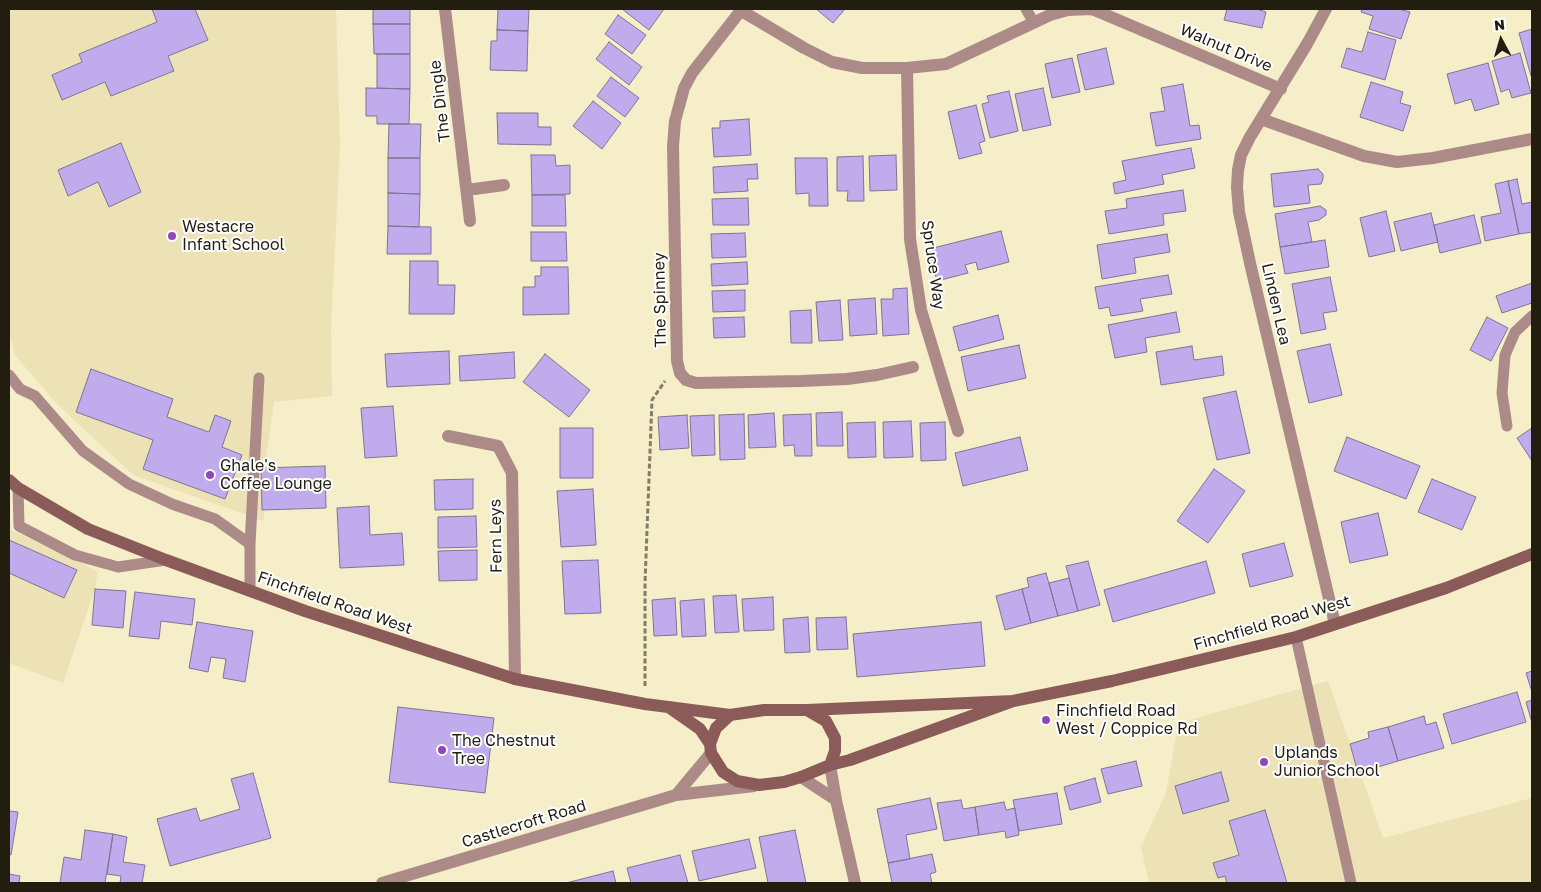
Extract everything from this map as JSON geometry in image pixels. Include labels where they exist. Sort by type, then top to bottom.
[{"type":"main road","name":"Finchfield Road West","points":[[13,484],[88,529],[166,560],[305,611],[515,679],[645,704],[730,715]]},
{"type":"main road","name":"Finchfield Road West","points":[[830,765],[850,760],[1013,701],[1112,681],[1296,637],[1446,588],[1532,554]]},
{"type":"main road","name":"Finchfield Road West","points":[[807,710],[1013,701]]},
{"type":"main road","points":[[669,707],[700,729],[724,772],[737,781],[759,785],[801,777],[830,765],[835,751],[835,738],[826,721],[807,710],[764,710],[730,715],[716,728],[711,748]]},
{"type":"street","name":"The Dingle","points":[[445,9],[470,221]]},
{"type":"street","name":"Walnut Drive","points":[[741,10],[804,48],[832,62],[862,68],[907,68],[946,64],[1050,15],[1068,10],[1092,9],[1281,89]]},
{"type":"street","name":"Linden Lea","points":[[1326,9],[1241,155],[1238,170],[1239,212],[1334,624]]},
{"type":"street","name":"The Spinney","points":[[741,10],[692,73],[684,88],[675,120],[673,146],[677,361],[680,372],[686,380],[696,383],[847,378],[877,375],[913,367]]},
{"type":"street","name":"Spruce Way","points":[[907,68],[910,239],[921,310],[958,431]]},
{"type":"street","points":[[1262,120],[1364,156],[1396,162],[1433,158],[1532,139]]},
{"type":"street","points":[[467,190],[504,185]]},
{"type":"street","name":"Fern Leys","points":[[448,436],[498,446],[512,473],[515,679]]},
{"type":"street","points":[[676,795],[711,748]]},
{"type":"street","points":[[830,765],[855,883]]},
{"type":"street","points":[[801,777],[836,800]]},
{"type":"street","points":[[676,795],[759,785]]},
{"type":"street","name":"Castlecroft Road","points":[[382,883],[676,795]]},
{"type":"lane","points":[[1026,9],[1034,23]]},
{"type":"lane","points":[[1507,426],[1502,394],[1505,355],[1515,332],[1532,316]]},
{"type":"lane","points":[[9,375],[20,390],[35,396],[83,451],[122,478],[172,504],[215,518],[250,544]]},
{"type":"lane","points":[[250,590],[250,544],[259,378]]},
{"type":"lane","points":[[13,484],[18,526],[75,555],[118,567],[166,560]]},
{"type":"lane","points":[[1296,637],[1351,883]]},
{"type":"path","points":[[645,704],[646,584],[652,400],[677,361]]},
{"type":"shaded area","name":"Westacre Infant School","points":[[9,9],[336,9],[340,144],[331,329],[332,396],[274,402],[263,479],[264,521],[133,475],[57,404],[15,355],[9,332]]},
{"type":"shaded area","points":[[9,529],[98,571],[95,589],[63,683],[9,663]]},
{"type":"shaded area","name":"Uplands Junior School","points":[[1328,681],[1383,838],[1532,798],[1532,883],[1149,883],[1141,847],[1166,793],[1177,730],[1175,724]]},
{"type":"building","points":[[152,9],[195,9],[208,40],[168,56],[174,71],[111,96],[105,82],[62,100],[52,75],[82,62],[79,54],[157,22]]},
{"type":"building","points":[[373,9],[410,9],[410,24],[373,24]]},
{"type":"building","points":[[498,9],[529,9],[528,31],[497,30]]},
{"type":"building","points":[[622,9],[664,9],[649,30]]},
{"type":"building","points":[[816,9],[845,9],[833,23]]},
{"type":"building","points":[[1227,9],[1257,9],[1266,12],[1262,28],[1224,20]]},
{"type":"building","points":[[1362,9],[1399,9],[1410,12],[1401,39],[1369,29],[1373,16],[1361,12]]},
{"type":"building","points":[[618,15],[646,35],[632,54],[605,34]]},
{"type":"building","points":[[373,24],[410,24],[410,54],[374,54]]},
{"type":"building","points":[[1532,29],[1532,76],[1531,76],[1519,33]]},
{"type":"building","points":[[497,30],[528,31],[527,71],[490,70],[491,41],[497,41]]},
{"type":"building","points":[[1368,32],[1396,40],[1385,80],[1341,67],[1347,48],[1362,52]]},
{"type":"building","points":[[609,42],[642,67],[629,85],[596,59]]},
{"type":"building","points":[[1106,48],[1114,84],[1085,90],[1077,55]]},
{"type":"building","points":[[1520,53],[1531,93],[1512,98],[1509,89],[1501,92],[1492,61]]},
{"type":"building","points":[[377,54],[410,54],[410,89],[377,88]]},
{"type":"building","points":[[1072,58],[1080,92],[1052,98],[1045,64]]},
{"type":"building","points":[[1488,63],[1499,104],[1475,111],[1471,99],[1455,104],[1447,74]]},
{"type":"building","points":[[611,77],[639,98],[625,117],[597,96]]},
{"type":"building","points":[[1371,82],[1403,92],[1400,103],[1411,106],[1403,131],[1360,117]]},
{"type":"building","points":[[1183,84],[1190,126],[1199,125],[1201,139],[1156,146],[1150,113],[1165,111],[1161,88]]},
{"type":"building","points":[[366,88],[410,89],[409,124],[377,124],[377,116],[366,116]]},
{"type":"building","points":[[1043,88],[1051,125],[1023,131],[1015,94]]},
{"type":"building","points":[[1009,91],[1018,131],[990,138],[982,104],[989,102],[987,96]]},
{"type":"building","points":[[593,101],[621,123],[602,149],[573,126]]},
{"type":"building","points":[[976,105],[985,141],[979,143],[982,153],[959,159],[948,112]]},
{"type":"building","points":[[497,113],[538,113],[538,127],[551,127],[551,145],[498,144]]},
{"type":"building","points":[[749,119],[751,155],[714,157],[712,128],[720,128],[720,121]]},
{"type":"building","points":[[389,124],[421,124],[420,158],[388,158]]},
{"type":"building","points":[[121,143],[141,192],[109,207],[98,182],[68,196],[58,170]]},
{"type":"building","points":[[1191,148],[1195,168],[1162,175],[1164,184],[1115,194],[1113,183],[1126,180],[1122,161]]},
{"type":"building","points":[[531,155],[555,155],[556,166],[570,165],[570,194],[532,195]]},
{"type":"building","points":[[896,155],[897,190],[870,191],[869,156]]},
{"type":"building","points":[[863,156],[864,201],[847,201],[848,191],[837,191],[837,157]]},
{"type":"building","points":[[388,158],[420,158],[420,194],[388,193]]},
{"type":"building","points":[[795,158],[827,158],[828,206],[809,206],[809,193],[796,194]]},
{"type":"building","points":[[757,164],[758,179],[747,179],[748,191],[714,193],[713,167]]},
{"type":"building","points":[[1318,169],[1323,174],[1323,179],[1321,184],[1308,185],[1310,203],[1274,207],[1271,174]]},
{"type":"building","points":[[1517,179],[1522,204],[1532,202],[1532,232],[1519,234],[1508,181]]},
{"type":"building","points":[[1508,181],[1519,234],[1485,241],[1481,217],[1501,213],[1495,184]]},
{"type":"building","points":[[1183,190],[1186,211],[1163,214],[1164,225],[1109,234],[1105,211],[1127,208],[1126,199]]},
{"type":"building","points":[[388,193],[420,194],[419,227],[388,226]]},
{"type":"building","points":[[532,195],[565,195],[566,226],[532,226]]},
{"type":"building","points":[[748,198],[749,225],[713,225],[712,199]]},
{"type":"building","points":[[1320,206],[1326,210],[1326,215],[1319,220],[1308,222],[1312,242],[1280,247],[1275,214]]},
{"type":"building","points":[[1386,211],[1395,251],[1369,257],[1360,218]]},
{"type":"building","points":[[1431,213],[1438,242],[1401,251],[1394,222]]},
{"type":"building","points":[[1474,215],[1481,243],[1440,253],[1434,225]]},
{"type":"building","points":[[388,226],[431,227],[431,254],[387,254]]},
{"type":"building","points":[[1001,231],[1009,262],[978,270],[976,262],[965,265],[968,273],[937,281],[929,249]]},
{"type":"building","points":[[531,232],[566,232],[567,261],[531,261]]},
{"type":"building","points":[[745,233],[746,257],[712,258],[711,234]]},
{"type":"building","points":[[1167,234],[1170,252],[1134,258],[1136,273],[1102,279],[1097,245]]},
{"type":"building","points":[[1325,240],[1329,267],[1285,274],[1280,247]]},
{"type":"building","points":[[410,261],[438,261],[438,285],[455,285],[454,314],[409,314]]},
{"type":"building","points":[[747,262],[748,284],[712,286],[711,264]]},
{"type":"building","points":[[541,267],[568,267],[569,314],[523,315],[523,287],[535,287],[535,276],[541,276]]},
{"type":"building","points":[[1168,275],[1172,294],[1140,299],[1143,311],[1111,316],[1109,307],[1099,309],[1095,287]]},
{"type":"building","points":[[1330,277],[1337,311],[1323,313],[1326,329],[1301,334],[1292,284]]},
{"type":"building","points":[[1532,283],[1532,303],[1502,313],[1496,296]]},
{"type":"building","points":[[907,288],[909,334],[883,336],[881,299],[893,299],[893,289]]},
{"type":"building","points":[[745,290],[745,311],[713,312],[712,291]]},
{"type":"building","points":[[875,298],[877,334],[850,336],[848,300]]},
{"type":"building","points":[[840,300],[843,340],[819,341],[816,302]]},
{"type":"building","points":[[811,310],[812,343],[791,343],[790,311]]},
{"type":"building","points":[[1176,312],[1180,332],[1145,338],[1147,352],[1115,358],[1108,325]]},
{"type":"building","points":[[998,315],[1004,339],[959,351],[953,327]]},
{"type":"building","points":[[744,317],[745,337],[714,338],[713,318]]},
{"type":"building","points":[[1487,317],[1508,328],[1491,361],[1470,350]]},
{"type":"building","points":[[1330,344],[1342,395],[1309,403],[1297,351]]},
{"type":"building","points":[[1019,345],[1026,378],[968,391],[961,357]]},
{"type":"building","points":[[1192,346],[1194,360],[1222,356],[1224,375],[1161,385],[1156,352]]},
{"type":"building","points":[[449,351],[450,384],[387,387],[385,354]]},
{"type":"building","points":[[514,352],[515,378],[460,381],[459,356]]},
{"type":"building","points":[[545,354],[590,390],[569,417],[523,382]]},
{"type":"building","points":[[91,369],[173,399],[167,417],[209,432],[215,415],[231,421],[222,447],[242,455],[225,499],[143,469],[153,440],[76,412]]},
{"type":"building","points":[[1236,391],[1250,453],[1217,460],[1203,398]]},
{"type":"building","points":[[393,406],[397,456],[365,458],[361,408]]},
{"type":"building","points":[[842,412],[843,446],[817,446],[816,413]]},
{"type":"building","points":[[774,413],[776,447],[749,448],[748,415]]},
{"type":"building","points":[[744,414],[745,459],[720,460],[719,415]]},
{"type":"building","points":[[811,414],[812,456],[795,456],[794,445],[784,446],[783,415]]},
{"type":"building","points":[[687,415],[689,448],[660,450],[658,417]]},
{"type":"building","points":[[714,415],[715,455],[692,456],[690,416]]},
{"type":"building","points":[[911,421],[913,457],[884,458],[883,422]]},
{"type":"building","points":[[875,422],[876,457],[848,458],[847,423]]},
{"type":"building","points":[[945,422],[946,460],[921,461],[920,423]]},
{"type":"building","points":[[560,428],[593,428],[593,478],[560,478]]},
{"type":"building","points":[[1532,428],[1532,461],[1517,438]]},
{"type":"building","points":[[1020,437],[1028,470],[963,486],[955,453]]},
{"type":"building","points":[[1347,437],[1420,466],[1406,499],[1334,471]]},
{"type":"building","points":[[325,466],[326,508],[262,510],[261,468]]},
{"type":"building","points":[[1214,469],[1245,491],[1208,543],[1177,521]]},
{"type":"building","points":[[473,479],[473,509],[435,510],[434,480]]},
{"type":"building","points":[[1432,479],[1476,497],[1462,530],[1418,512]]},
{"type":"building","points":[[593,489],[596,545],[561,547],[557,491]]},
{"type":"building","points":[[369,506],[370,535],[402,533],[404,565],[340,568],[337,508]]},
{"type":"building","points":[[1378,513],[1388,555],[1350,563],[1341,522]]},
{"type":"building","points":[[476,516],[477,547],[438,548],[438,517]]},
{"type":"building","points":[[9,540],[77,570],[64,598],[9,573]]},
{"type":"building","points":[[1284,543],[1293,576],[1250,587],[1242,554]]},
{"type":"building","points":[[477,550],[477,580],[439,581],[438,551]]},
{"type":"building","points":[[598,560],[601,613],[565,614],[562,561]]},
{"type":"building","points":[[1088,561],[1100,605],[1078,611],[1066,566]]},
{"type":"building","points":[[1206,561],[1215,593],[1113,622],[1104,590]]},
{"type":"building","points":[[1046,573],[1058,616],[1031,623],[1022,589],[1029,587],[1027,578]]},
{"type":"building","points":[[1069,578],[1078,611],[1058,616],[1049,583]]},
{"type":"building","points":[[95,589],[126,591],[123,628],[92,625]]},
{"type":"building","points":[[1022,589],[1031,623],[1005,630],[996,596]]},
{"type":"building","points":[[135,592],[195,599],[192,625],[161,621],[159,639],[129,636]]},
{"type":"building","points":[[736,595],[739,632],[715,633],[713,596]]},
{"type":"building","points":[[773,597],[774,630],[744,631],[742,599]]},
{"type":"building","points":[[675,598],[677,635],[654,636],[652,600]]},
{"type":"building","points":[[704,599],[706,636],[682,637],[680,601]]},
{"type":"building","points":[[808,617],[810,652],[785,653],[783,619]]},
{"type":"building","points":[[846,617],[848,649],[817,650],[816,618]]},
{"type":"building","points":[[197,622],[253,631],[245,682],[223,678],[226,659],[211,657],[208,672],[189,668]]},
{"type":"building","points":[[981,622],[985,666],[857,677],[853,634]]},
{"type":"building","points":[[1532,671],[1532,692],[1526,673]]},
{"type":"building","points":[[1517,692],[1526,722],[1452,744],[1443,714]]},
{"type":"building","points":[[1532,700],[1532,723],[1526,702]]},
{"type":"building","name":"The Chestnut Tree","points":[[398,707],[494,718],[485,793],[389,782]]},
{"type":"building","points":[[1424,716],[1426,725],[1436,722],[1444,748],[1398,761],[1388,727]]},
{"type":"building","points":[[1388,727],[1398,761],[1358,773],[1350,744],[1369,738],[1368,732]]},
{"type":"building","points":[[1136,761],[1142,786],[1108,794],[1101,769]]},
{"type":"building","points":[[1221,772],[1229,801],[1183,814],[1175,786]]},
{"type":"building","points":[[253,773],[271,838],[170,866],[157,819],[196,808],[200,821],[240,809],[231,779]]},
{"type":"building","points":[[1095,778],[1101,802],[1070,810],[1064,787]]},
{"type":"building","points":[[1057,793],[1062,824],[1019,831],[1013,800]]},
{"type":"building","points":[[930,798],[937,829],[906,835],[910,859],[888,863],[877,809]]},
{"type":"building","points":[[961,800],[963,809],[975,807],[979,835],[944,841],[937,803]]},
{"type":"building","points":[[1004,802],[1006,810],[1015,808],[1019,835],[1006,838],[1005,831],[979,835],[975,807]]},
{"type":"building","points":[[1265,810],[1287,883],[1227,883],[1225,876],[1218,878],[1213,863],[1239,855],[1229,821]]},
{"type":"building","points":[[9,811],[18,812],[11,855],[9,854]]},
{"type":"building","points":[[85,830],[113,834],[105,883],[60,883],[64,857],[81,860]]},
{"type":"building","points":[[795,830],[806,883],[768,883],[759,837]]},
{"type":"building","points":[[113,834],[127,837],[123,862],[145,865],[142,883],[120,883],[121,876],[107,874]]},
{"type":"building","points":[[749,839],[756,868],[699,881],[692,851]]},
{"type":"building","points":[[932,854],[936,872],[930,874],[932,883],[892,883],[888,863]]},
{"type":"building","points":[[680,855],[688,883],[631,883],[627,868]]},
{"type":"building","points":[[613,871],[616,883],[566,883]]},
{"type":"building","points":[[9,874],[20,876],[19,883],[9,883]]},
{"type":"place","name":"Westacre Infant School","points":[[172,236]]},
{"type":"place","name":"Ghale's Coffee Lounge","points":[[210,475]]},
{"type":"place","name":"Finchfield Road West / Coppice Rd","points":[[1046,720]]},
{"type":"place","name":"The Chestnut Tree","points":[[442,750]]},
{"type":"place","name":"Uplands Junior School","points":[[1264,762]]}]
